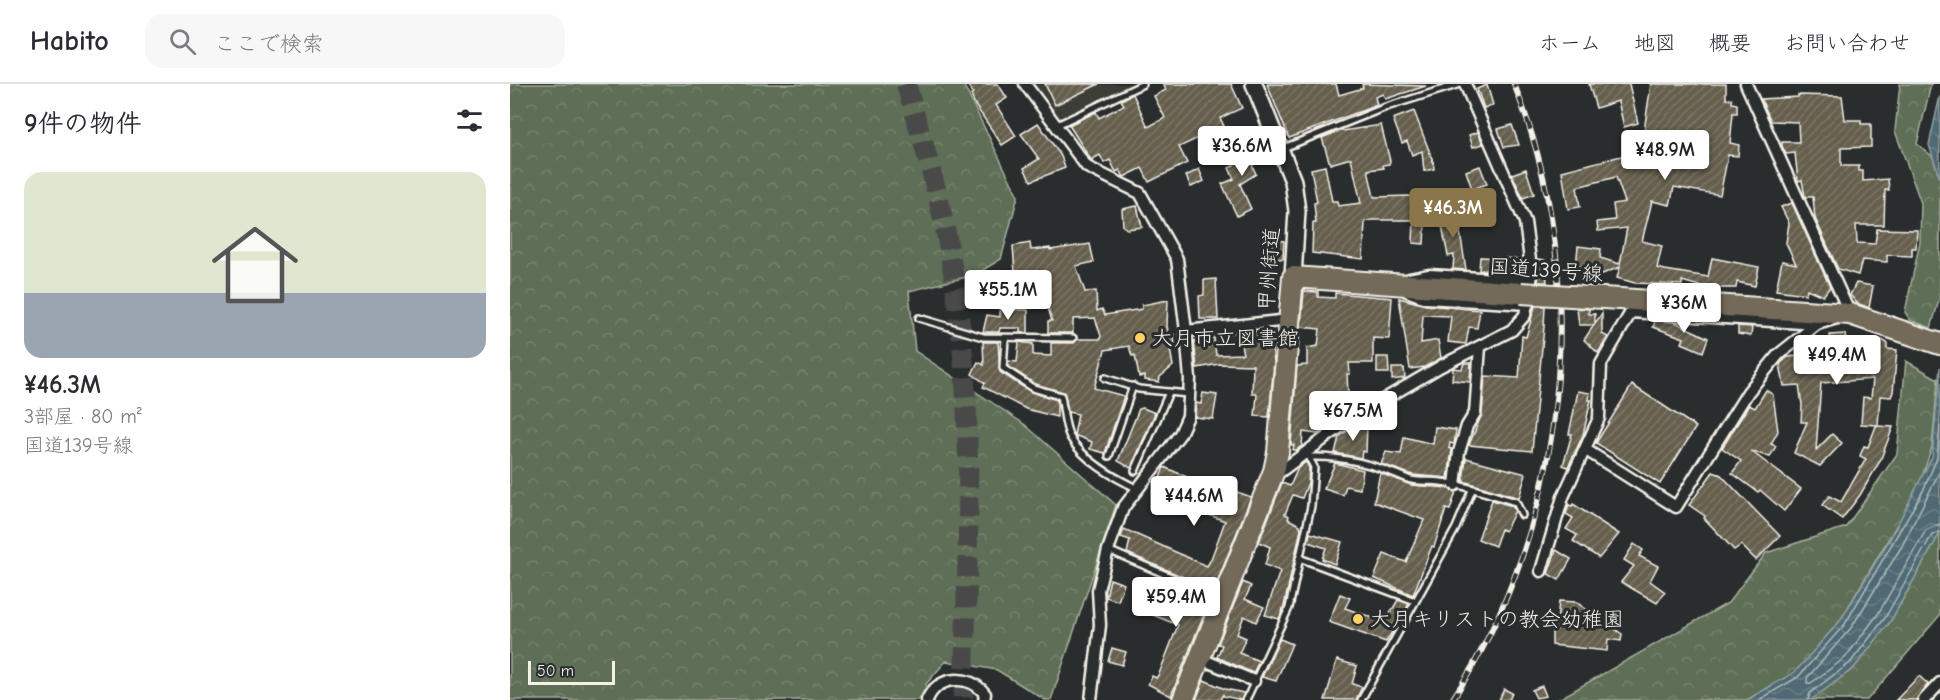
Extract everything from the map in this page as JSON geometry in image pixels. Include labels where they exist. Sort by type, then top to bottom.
[{"type":"highway","name":"国道139号線","points":[[1293,277],[1850,314],[1940,344]]},
{"type":"highway","name":"甲州街道","points":[[1183,700],[1272,478],[1278,452],[1293,277]]},
{"type":"street","points":[[1025,84],[1087,167],[1140,193],[1177,259],[1186,331],[1190,394],[1188,416],[1180,434],[1123,508],[1108,550],[1098,590],[1100,625],[1091,700]]},
{"type":"street","name":"甲州街道","points":[[1254,84],[1293,181],[1296,201],[1293,277]]},
{"type":"street","points":[[1272,478],[1308,455],[1352,418],[1441,366],[1512,330],[1520,323],[1527,293],[1530,245],[1525,222],[1465,84]]},
{"type":"street","points":[[1542,571],[1563,497],[1599,418],[1601,364],[1631,312],[1817,324],[1850,314],[1746,84]]},
{"type":"street","points":[[1186,331],[1289,320]]},
{"type":"street","points":[[1586,450],[1676,507],[1748,392],[1778,355],[1817,324]]},
{"type":"street","points":[[1455,485],[1461,446],[1467,426],[1475,413],[1480,347]]},
{"type":"street","points":[[1199,658],[1254,681]]},
{"type":"street","points":[[927,700],[933,689],[949,680],[969,681],[979,686],[985,694],[984,700]]},
{"type":"street","points":[[1924,700],[1940,683]]},
{"type":"lane","points":[[1055,126],[1143,84]]},
{"type":"lane","points":[[1281,149],[1386,107],[1460,84]]},
{"type":"lane","points":[[919,318],[983,337],[1072,338]]},
{"type":"lane","points":[[1005,339],[1003,369],[1033,388],[1061,396],[1071,440],[1092,461],[1118,479],[1138,489]]},
{"type":"lane","points":[[1105,378],[1133,386],[1190,394]]},
{"type":"lane","points":[[1108,456],[1133,386]]},
{"type":"lane","points":[[1135,471],[1169,392]]},
{"type":"lane","points":[[1308,455],[1362,463],[1381,471],[1401,474],[1410,480],[1455,485],[1516,502],[1522,515]]},
{"type":"lane","points":[[1246,700],[1286,617],[1311,506],[1314,467],[1308,455]]},
{"type":"lane","points":[[1361,700],[1456,528],[1472,490]]},
{"type":"lane","points":[[1108,550],[1191,583],[1223,599]]},
{"type":"lane","points":[[1299,558],[1416,601]]},
{"type":"shaded area","points":[[1032,84],[1138,84],[1059,122]]},
{"type":"green space","points":[[510,84],[963,84],[1018,196],[1001,259],[975,275],[909,291],[915,351],[1024,424],[1116,505],[1051,700],[1045,700],[997,670],[946,661],[926,684],[924,700],[510,700]]},
{"type":"green space","points":[[1900,84],[1931,84],[1917,144],[1933,157],[1940,179],[1940,297],[1931,328],[1910,320],[1905,312],[1920,242],[1921,203],[1895,131]]},
{"type":"green space","points":[[1906,361],[1938,379],[1932,447],[1918,489],[1840,621],[1795,672],[1747,700],[1557,700],[1728,603],[1766,553],[1846,527],[1897,454]]},
{"type":"green space","points":[[1940,533],[1940,615],[1867,700],[1811,700],[1854,668],[1890,622]]},
{"type":"water","points":[[1940,96],[1940,179],[1929,145]]},
{"type":"water","points":[[1940,367],[1940,533],[1890,622],[1854,668],[1811,700],[1747,700],[1795,672],[1840,621],[1890,539],[1932,457]]},
{"type":"building","points":[[967,84],[998,84],[1007,98],[996,105],[1016,136],[1002,145],[975,105],[971,95],[973,93]]},
{"type":"building","points":[[1045,84],[1099,84],[1055,105]]},
{"type":"building","points":[[1163,84],[1231,84],[1242,108],[1220,118],[1224,126],[1179,147],[1187,163],[1149,182],[1142,168],[1124,177],[1120,170],[1116,172],[1110,160],[1104,163],[1100,155],[1091,160],[1069,125],[1096,112],[1099,118],[1124,105],[1121,100],[1133,94],[1148,127],[1165,118],[1154,96],[1166,90]]},
{"type":"building","points":[[1267,84],[1336,84],[1339,95],[1363,88],[1362,84],[1426,86],[1385,99],[1383,94],[1375,97],[1377,105],[1289,138]]},
{"type":"building","points":[[1589,84],[1629,84],[1638,123],[1624,127],[1618,101],[1596,108]]},
{"type":"building","points":[[1651,84],[1726,84],[1726,99],[1732,99],[1732,103],[1737,104],[1737,113],[1733,113],[1730,143],[1739,145],[1738,156],[1728,155],[1720,195],[1674,187],[1670,205],[1652,201],[1642,241],[1662,246],[1657,268],[1708,277],[1712,258],[1759,267],[1755,286],[1737,282],[1736,288],[1706,288],[1682,281],[1682,285],[1635,283],[1617,278],[1620,267],[1592,278],[1585,267],[1576,267],[1578,246],[1601,249],[1600,258],[1620,264],[1627,228],[1598,231],[1597,222],[1615,220],[1613,204],[1625,202],[1616,177],[1577,187],[1580,207],[1568,209],[1562,171],[1641,151]]},
{"type":"building","points":[[1487,85],[1493,105],[1484,108],[1477,89]]},
{"type":"building","points":[[1798,95],[1842,96],[1845,120],[1861,120],[1861,124],[1871,124],[1871,147],[1841,148],[1841,166],[1859,166],[1859,171],[1863,171],[1863,181],[1888,179],[1889,190],[1885,190],[1884,225],[1856,225],[1857,243],[1875,244],[1877,229],[1917,230],[1916,248],[1912,248],[1912,256],[1887,255],[1887,262],[1862,260],[1858,275],[1838,269],[1815,218],[1813,197],[1805,197],[1802,180],[1798,181],[1795,153],[1786,154],[1782,146],[1782,142],[1799,142],[1798,122],[1771,121],[1761,99],[1798,97]]},
{"type":"building","points":[[1414,111],[1434,169],[1424,171],[1422,151],[1412,155],[1407,141],[1402,143],[1393,119]]},
{"type":"building","points":[[1038,123],[1061,156],[1065,168],[1031,181],[1024,168],[1039,159],[1021,134]]},
{"type":"building","points":[[1381,125],[1390,161],[1389,164],[1383,165],[1384,168],[1368,170],[1374,197],[1410,196],[1425,224],[1424,244],[1413,243],[1414,220],[1372,220],[1365,222],[1363,259],[1312,253],[1313,223],[1316,223],[1314,203],[1317,202],[1311,169],[1325,166],[1332,201],[1337,201],[1338,206],[1361,203],[1351,158],[1330,164],[1322,138],[1336,132]]},
{"type":"building","points":[[1512,125],[1519,145],[1504,147],[1498,129]]},
{"type":"building","points":[[1478,132],[1483,144],[1473,147],[1469,135]]},
{"type":"building","points":[[1262,147],[1268,159],[1252,165],[1256,174],[1240,184],[1251,209],[1237,216],[1222,184],[1234,179],[1229,168],[1234,165],[1229,153],[1237,149],[1239,154]]},
{"type":"building","points":[[1480,166],[1487,184],[1472,189],[1466,171]]},
{"type":"building","points":[[1199,169],[1204,181],[1191,187],[1186,176]]},
{"type":"building","points":[[1526,169],[1534,194],[1523,198],[1512,174]]},
{"type":"building","points":[[1792,203],[1830,287],[1823,296],[1807,289],[1806,294],[1776,290],[1782,261],[1796,264],[1786,243],[1789,223],[1781,207]]},
{"type":"building","points":[[1137,206],[1142,227],[1127,229],[1123,226],[1122,209]]},
{"type":"building","points":[[1458,212],[1466,270],[1453,269],[1454,255],[1448,256],[1442,226],[1441,213]]},
{"type":"building","points":[[1273,240],[1284,241],[1283,259],[1272,258]]},
{"type":"building","points":[[1030,243],[1031,250],[1050,248],[1050,250],[1090,244],[1094,262],[1076,266],[1085,292],[1096,291],[1097,311],[1102,309],[1105,315],[1142,309],[1142,305],[1168,300],[1167,326],[1169,336],[1174,335],[1175,349],[1170,349],[1173,366],[1160,377],[1159,382],[1145,380],[1145,376],[1139,377],[1135,355],[1132,356],[1129,346],[1105,350],[1094,388],[1124,396],[1105,453],[1090,449],[1092,442],[1074,435],[1078,414],[1068,412],[1064,392],[1035,384],[1008,366],[1008,361],[1017,362],[1019,342],[1033,344],[1033,355],[1051,356],[1051,343],[1074,343],[1078,339],[1100,339],[1101,336],[1095,318],[1073,319],[1073,333],[1048,333],[1048,321],[1052,321],[1046,301],[1033,303],[1029,277],[1020,277],[1015,272],[1013,246]]},
{"type":"building","points":[[1480,257],[1522,259],[1524,273],[1479,270]]},
{"type":"building","points":[[1538,259],[1545,260],[1547,282],[1538,282]]},
{"type":"building","points":[[1216,279],[1218,319],[1200,319],[1199,296],[1204,295],[1204,280]]},
{"type":"building","points":[[1856,283],[1873,286],[1869,308],[1857,303],[1850,295]]},
{"type":"building","points":[[1304,291],[1318,292],[1318,297],[1335,298],[1335,293],[1392,298],[1389,339],[1373,338],[1373,363],[1349,363],[1350,374],[1347,374],[1349,411],[1317,434],[1303,432],[1302,446],[1293,450],[1294,445],[1291,445],[1297,366],[1307,365],[1307,348],[1318,346],[1320,329],[1301,327]]},
{"type":"building","points":[[1399,298],[1426,305],[1480,310],[1477,328],[1469,327],[1466,344],[1448,342],[1451,316],[1423,315],[1421,343],[1438,340],[1441,358],[1425,367],[1410,369]]},
{"type":"building","points":[[1535,306],[1545,306],[1532,451],[1469,445],[1482,414],[1485,376],[1519,378],[1522,336],[1526,337]]},
{"type":"building","points":[[1577,308],[1589,309],[1589,314],[1595,314],[1595,324],[1602,313],[1602,334],[1608,337],[1598,353],[1584,340],[1594,325],[1579,325]]},
{"type":"building","points":[[1000,309],[1028,310],[1028,333],[1020,333],[1020,328],[1000,328],[999,332],[983,332],[987,315],[1000,317]]},
{"type":"building","points":[[1655,321],[1675,322],[1708,338],[1703,352],[1682,343],[1684,338],[1653,327]]},
{"type":"building","points":[[1738,326],[1752,327],[1751,336],[1738,334]]},
{"type":"building","points":[[1265,330],[1274,362],[1269,417],[1255,416],[1257,394],[1252,394],[1253,365],[1219,364],[1197,368],[1194,341],[1214,338],[1216,355],[1243,354],[1239,335]]},
{"type":"building","points":[[1845,334],[1847,350],[1871,352],[1872,339],[1887,343],[1887,349],[1897,350],[1893,392],[1891,397],[1880,396],[1878,425],[1861,424],[1863,397],[1871,398],[1873,379],[1821,383],[1816,450],[1832,434],[1842,443],[1820,466],[1794,453],[1807,422],[1801,422],[1802,405],[1799,385],[1784,386],[1780,364],[1788,357],[1805,355],[1804,349],[1831,344],[1830,335]]},
{"type":"building","points":[[983,342],[998,342],[1000,372],[1031,392],[1057,400],[1057,417],[1026,409],[983,387],[985,383],[972,374],[978,362],[984,365]]},
{"type":"building","points":[[1377,357],[1388,357],[1389,373],[1377,373]]},
{"type":"building","points":[[1464,363],[1471,363],[1470,382],[1452,380],[1453,368],[1462,369]]},
{"type":"building","points":[[1392,368],[1404,368],[1405,378],[1392,380]]},
{"type":"building","points":[[1632,385],[1696,427],[1660,484],[1596,443]]},
{"type":"building","points":[[1766,390],[1773,395],[1778,431],[1771,444],[1776,446],[1770,457],[1751,451],[1801,489],[1784,511],[1760,490],[1758,492],[1732,473],[1741,461],[1722,448],[1749,405],[1755,408]]},
{"type":"building","points":[[1578,391],[1590,393],[1589,400],[1591,400],[1583,435],[1568,467],[1563,465],[1572,434],[1569,434]]},
{"type":"building","points":[[1203,393],[1217,395],[1213,419],[1195,417],[1196,403],[1201,404]]},
{"type":"building","points":[[1143,408],[1155,413],[1131,468],[1118,461],[1139,409]]},
{"type":"building","points":[[1359,423],[1367,424],[1366,452],[1362,451],[1361,458],[1335,453],[1339,437]]},
{"type":"building","points":[[1876,426],[1893,427],[1880,461],[1860,495],[1842,519],[1822,505],[1829,496],[1841,502],[1866,459],[1860,456],[1864,446],[1868,447]]},
{"type":"building","points":[[1435,427],[1456,430],[1454,444],[1450,443],[1449,448],[1452,449],[1448,478],[1413,475],[1381,464],[1386,452],[1401,454],[1404,437],[1433,444]]},
{"type":"building","points":[[1466,458],[1526,474],[1519,498],[1463,481]]},
{"type":"building","points":[[1306,462],[1309,468],[1308,483],[1302,498],[1293,495],[1285,514],[1289,516],[1288,519],[1300,525],[1301,529],[1279,619],[1265,615],[1280,571],[1265,565],[1270,547],[1259,542],[1282,483],[1290,486],[1298,468]]},
{"type":"building","points":[[1335,463],[1363,470],[1360,489],[1346,486],[1343,495],[1324,489]]},
{"type":"building","points":[[1164,467],[1196,481],[1215,484],[1251,497],[1214,590],[1127,553],[1130,540],[1121,537],[1124,529],[1207,566],[1211,559],[1225,521],[1154,494]]},
{"type":"building","points":[[1713,472],[1721,475],[1780,536],[1756,560],[1741,545],[1734,550],[1704,518],[1705,516],[1689,505]]},
{"type":"building","points":[[1380,473],[1411,485],[1448,488],[1456,492],[1450,510],[1446,509],[1434,547],[1432,546],[1413,595],[1374,578],[1384,554],[1406,562],[1424,520],[1374,502]]},
{"type":"building","points":[[1492,500],[1512,506],[1515,511],[1505,531],[1501,529],[1495,546],[1478,539]]},
{"type":"building","points":[[1573,504],[1619,534],[1599,558],[1573,541],[1577,535],[1566,529],[1573,518],[1566,514],[1569,505]]},
{"type":"building","points":[[1310,533],[1342,542],[1335,564],[1322,559],[1326,548],[1308,542]]},
{"type":"building","points":[[1634,544],[1643,550],[1639,556],[1658,566],[1650,581],[1665,592],[1657,603],[1621,582],[1634,566],[1624,560]]},
{"type":"building","points":[[1556,550],[1571,559],[1559,580],[1548,574]]},
{"type":"building","points":[[1161,578],[1210,599],[1171,696],[1148,684],[1152,676],[1156,678],[1159,674],[1178,625],[1143,611],[1148,598],[1153,600]]},
{"type":"building","points":[[1110,579],[1124,584],[1118,601],[1106,597]]},
{"type":"building","points":[[1243,582],[1251,586],[1245,599],[1264,607],[1256,622],[1244,616],[1237,634],[1246,638],[1239,653],[1259,661],[1253,673],[1217,657],[1222,645],[1218,644]]},
{"type":"building","points":[[1340,594],[1350,598],[1345,608],[1385,622],[1398,600],[1409,604],[1386,642],[1329,622]]},
{"type":"building","points":[[1559,601],[1576,602],[1587,610],[1587,617],[1599,618],[1622,634],[1621,641],[1608,639],[1607,651],[1552,645],[1552,625],[1557,622]]},
{"type":"building","points":[[1280,639],[1292,644],[1276,681],[1262,677]]},
{"type":"building","points":[[1112,648],[1126,652],[1122,665],[1108,661]]},
{"type":"building","points":[[1337,660],[1357,666],[1352,684],[1362,687],[1356,700],[1325,700]]},
{"type":"building","points":[[1919,676],[1928,684],[1917,700],[1896,700]]},
{"type":"building","points":[[1204,680],[1225,689],[1244,693],[1241,700],[1223,696],[1223,694],[1220,700],[1196,700]]},
{"type":"building","points":[[1542,686],[1546,696],[1536,698],[1532,690]]},
{"type":"building","points":[[1504,689],[1512,693],[1509,700],[1499,700]]},
{"type":"tunnel","points":[[906,84],[947,238],[959,315],[964,369],[968,535],[963,700]]},
{"type":"railway","points":[[1452,700],[1491,631],[1522,557],[1543,479],[1556,399],[1560,318],[1554,238],[1539,159],[1514,84]]},
{"type":"place","name":"大月市立図書館","points":[[1140,338]]},
{"type":"place","name":"大月キリストの教会幼稚園","points":[[1358,619]]}]
